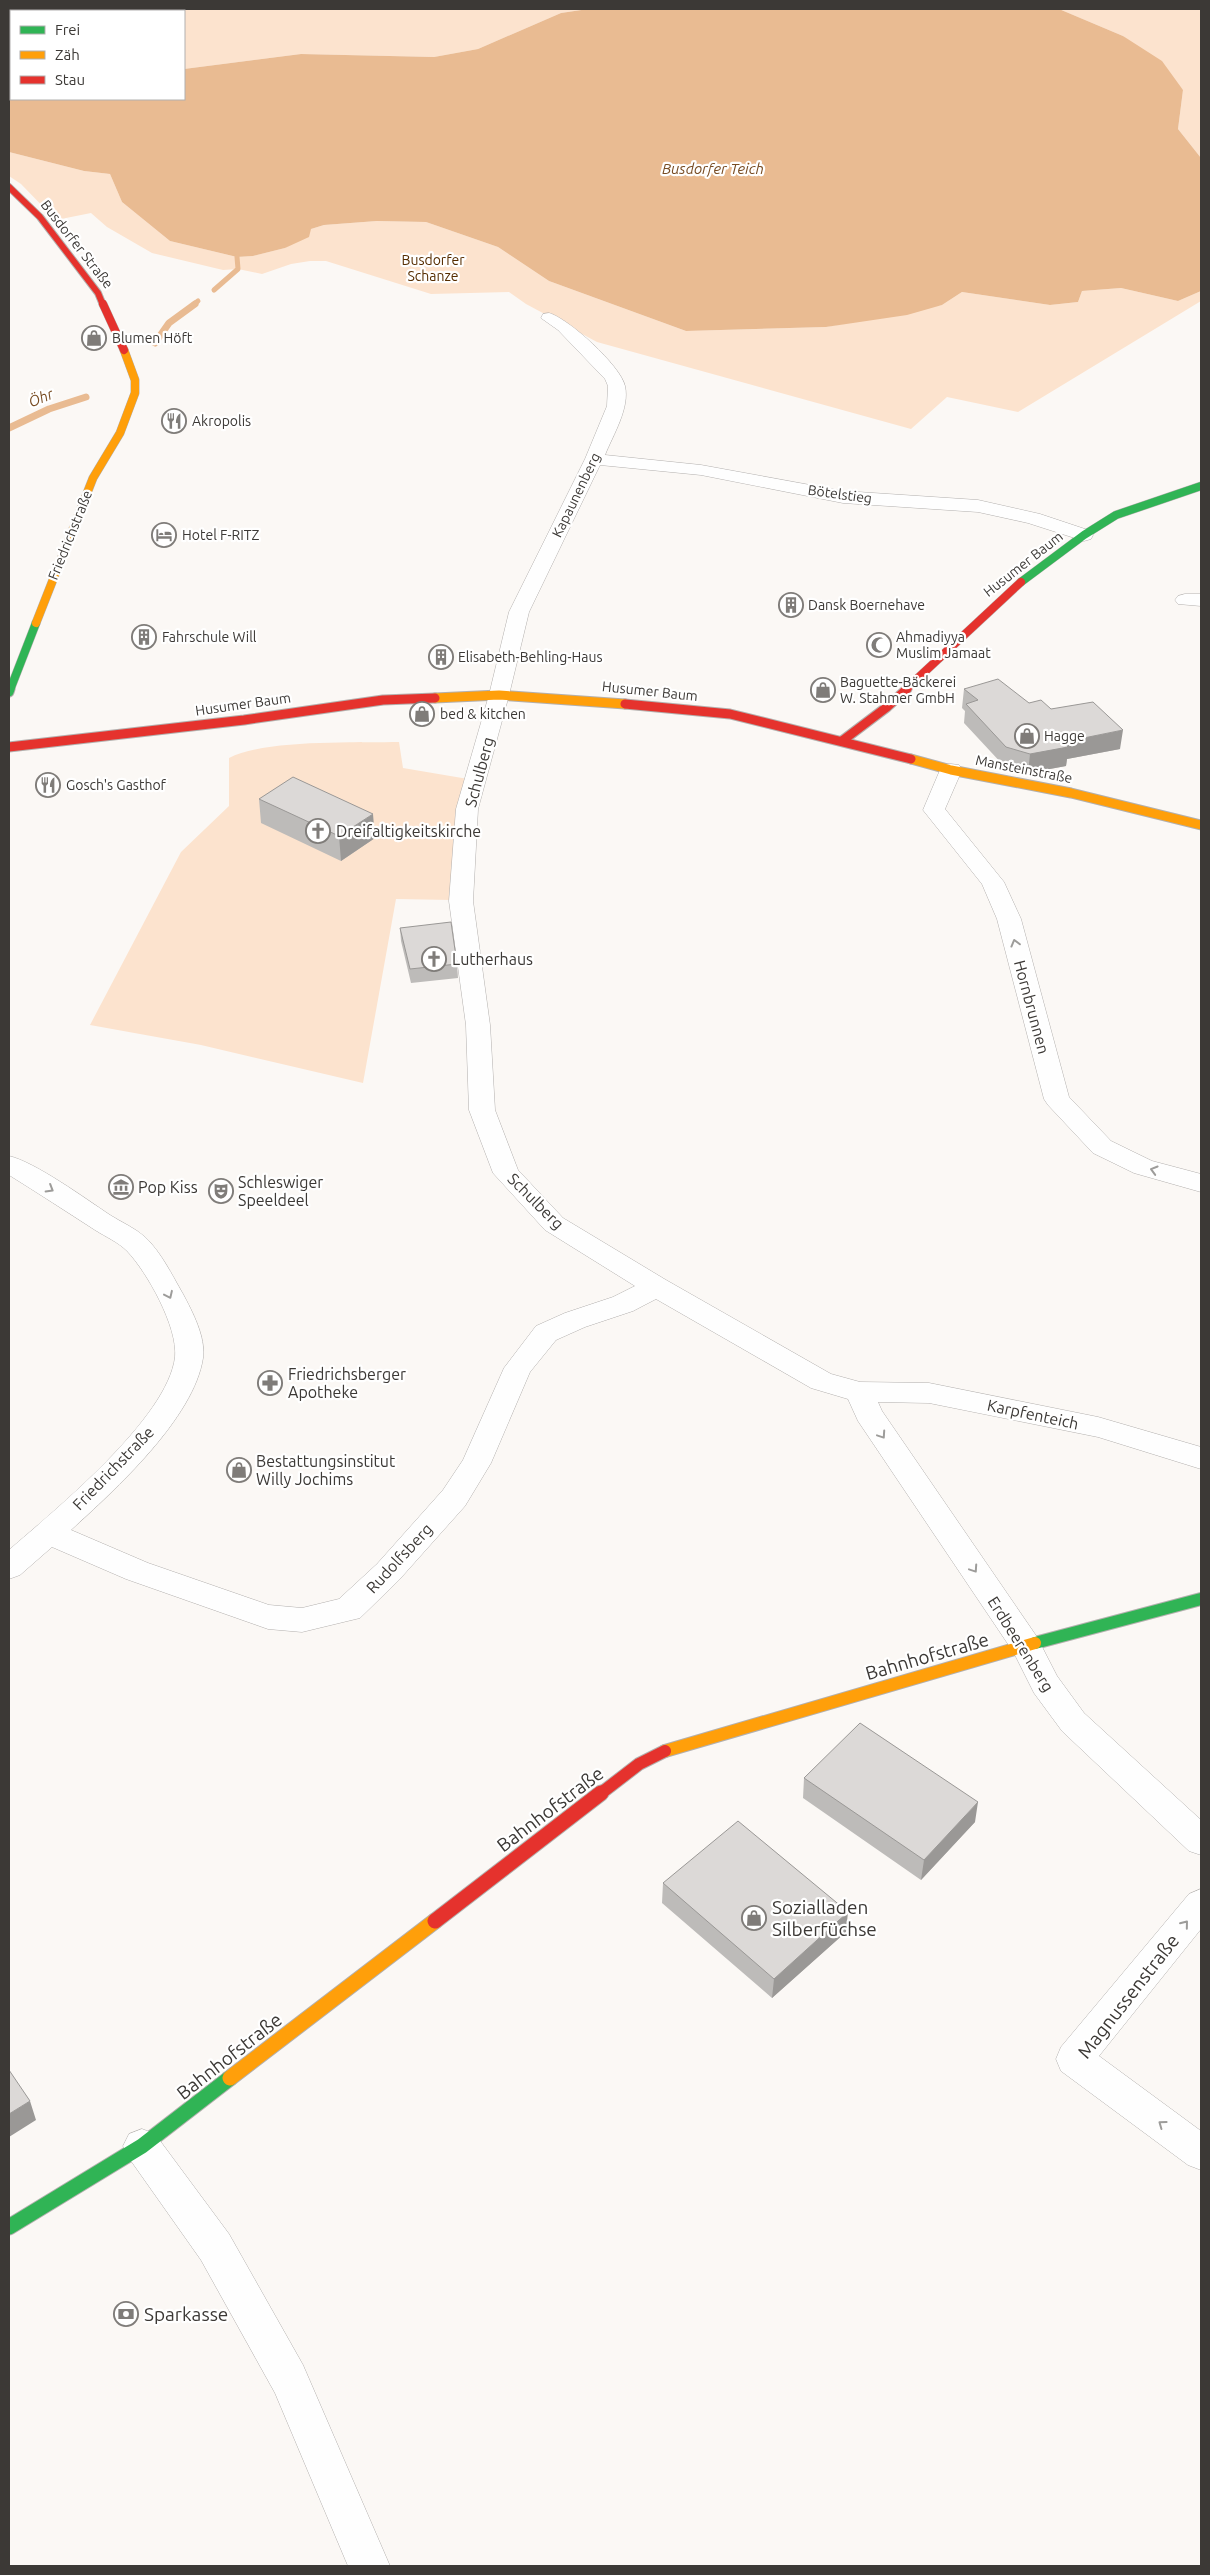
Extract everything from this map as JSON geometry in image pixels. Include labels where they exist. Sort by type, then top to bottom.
[{"type":"street","name":"Busdorfer Straße","points":[[9,187],[40,217],[98,293],[135,380]]},
{"type":"street","name":"Kapaunenberg","points":[[500,695],[519,612],[594,460],[616,406],[617,386],[613,377],[564,326],[549,318]]},
{"type":"street","name":"Friedrichstraße","points":[[9,692],[93,478],[120,433],[135,393],[135,380]]},
{"type":"street","name":"Bötelstieg","points":[[594,460],[701,470],[843,497],[978,506],[1033,518],[1084,535]]},
{"type":"street","name":"Husumer Baum","points":[[9,747],[244,720],[383,700],[500,695],[609,702],[730,714],[842,741],[887,707],[998,601],[1033,572],[1084,535],[1116,516],[1201,486]]},
{"type":"street","name":"Schulberg","points":[[500,695],[467,809],[461,900],[478,1025],[482,1110],[506,1173],[554,1224],[656,1288],[779,1359],[821,1380],[860,1392]]},
{"type":"street","name":"Mansteinstraße","points":[[842,741],[951,770],[1071,793],[1201,825]]},
{"type":"street","name":"Hornbrunnen","points":[[951,770],[934,810],[993,882],[1009,919],[1057,1099],[1102,1147],[1143,1167],[1201,1183]]},
{"type":"street","name":"Friedrichstraße","points":[[9,1164],[136,1244],[166,1288],[186,1333],[189,1357],[181,1382],[154,1426],[118,1466],[48,1533],[9,1567]]},
{"type":"street","name":"Rudolfsberg","points":[[48,1533],[137,1571],[268,1617],[302,1620],[349,1610],[388,1572],[454,1498],[476,1463],[518,1368],[546,1333],[575,1320],[623,1304],[656,1288]]},
{"type":"street","name":"Karpfenteich","points":[[860,1392],[929,1393],[1098,1427],[1201,1458]]},
{"type":"street","name":"Erdbeerenberg","points":[[860,1392],[868,1414],[1026,1646],[1045,1684],[1073,1722],[1201,1841]]},
{"type":"street","name":"Bahnhofstraße","points":[[9,2227],[142,2146],[639,1764],[672,1748],[1026,1646],[1201,1599]]},
{"type":"street","name":"Magnussenstraße","points":[[1201,1904],[1074,2059],[1201,2153]]},
{"type":"street","points":[[142,2146],[215,2247],[289,2379],[369,2566]]},
{"type":"green space","points":[[588,9],[561,13],[478,49],[434,57],[301,54],[185,69],[185,10],[44,10]]},
{"type":"green space","points":[[1059,9],[1201,9],[1201,158],[1178,129],[1183,90],[1123,36]]},
{"type":"green space","name":"Busdorfer Schanze","points":[[9,152],[84,171],[110,174],[122,202],[170,241],[237,257],[253,256],[285,248],[311,229],[324,225],[377,221],[426,222],[498,247],[549,281],[686,331],[826,327],[942,305],[962,292],[1050,305],[1078,302],[1082,291],[1121,288],[1178,301],[1201,291],[1201,301],[1018,412],[947,397],[911,429],[597,342],[526,304],[509,292],[431,294],[326,261],[291,264],[262,274],[238,269],[223,270],[152,253],[107,227],[91,213],[56,220],[21,184],[9,176]]},
{"type":"green space","points":[[336,742],[399,742],[403,768],[468,779],[452,900],[396,899],[363,1083],[201,1045],[90,1025],[181,852],[229,806],[229,758],[245,752],[288,745]]},
{"type":"water","name":"Busdorfer Teich","points":[[588,9],[1059,9],[1123,36],[1162,61],[1183,90],[1178,129],[1201,158],[1201,291],[1178,301],[1121,288],[1082,291],[1078,302],[1050,305],[962,292],[942,305],[907,315],[826,327],[686,331],[549,281],[498,247],[426,222],[377,221],[324,225],[311,229],[309,237],[285,248],[253,256],[237,257],[170,241],[122,202],[110,174],[84,171],[9,152],[10,90],[10,100],[185,100],[185,69],[301,54],[434,57],[478,49],[561,13]]},
{"type":"building","points":[[998,679],[1029,703],[1041,700],[1051,709],[1093,702],[1123,730],[1064,742],[1068,747],[1030,754],[1006,747],[966,704],[978,700],[964,689]]},
{"type":"building","points":[[293,777],[373,814],[339,836],[259,799]]},
{"type":"building","points":[[451,922],[457,964],[410,969],[400,928]]},
{"type":"building","points":[[860,1723],[978,1802],[924,1860],[804,1778]]},
{"type":"building","name":"Sozialladen Silberfüchse","points":[[738,1821],[848,1912],[774,1979],[663,1883]]},
{"type":"building","points":[[9,2070],[30,2101],[9,2114]]},
{"type":"waterway","name":"Öhr","points":[[214,290],[238,269],[237,257]]},
{"type":"waterway","name":"Öhr","points":[[193,305],[198,301]]},
{"type":"waterway","name":"Öhr","points":[[155,343],[169,323],[195,304]]},
{"type":"waterway","name":"Öhr","points":[[9,428],[49,409],[86,397]]},
{"type":"traffic: fast","points":[[1021,582],[1084,535],[1116,515],[1201,486]]},
{"type":"traffic: fast","points":[[9,692],[36,623]]},
{"type":"traffic: fast","points":[[1035,1643],[1201,1599]]},
{"type":"traffic: fast","points":[[9,2227],[142,2146],[230,2078]]},
{"type":"traffic: slow","points":[[36,623],[93,478],[120,433],[135,393],[135,380],[124,350]]},
{"type":"traffic: slow","points":[[435,698],[499,695],[625,704]]},
{"type":"traffic: slow","points":[[911,759],[951,770],[1071,793],[1201,825]]},
{"type":"traffic: slow","points":[[665,1751],[1035,1643]]},
{"type":"traffic: slow","points":[[230,2078],[435,1921]]},
{"type":"traffic: jam","points":[[9,187],[40,217],[98,293],[124,350]]},
{"type":"traffic: jam","points":[[842,741],[887,707],[1021,582]]},
{"type":"traffic: jam","points":[[9,747],[244,720],[383,700],[435,698]]},
{"type":"traffic: jam","points":[[625,704],[730,714],[911,759]]},
{"type":"traffic: jam","points":[[435,1921],[639,1764],[665,1751]]},
{"type":"place","name":"Blumen Höft","points":[[94,338]]},
{"type":"place","name":"Akropolis","points":[[174,421]]},
{"type":"place","name":"Hotel F-RITZ","points":[[164,535]]},
{"type":"place","name":"Dansk Boernehave","points":[[791,605]]},
{"type":"place","name":"Fahrschule Will","points":[[144,637]]},
{"type":"place","name":"Ahmadiyya Muslim Jamaat","points":[[879,645]]},
{"type":"place","name":"Elisabeth-Behling-Haus","points":[[441,657]]},
{"type":"place","name":"Baguette-Bäckerei W. Stahmer GmbH","points":[[823,690]]},
{"type":"place","name":"bed & kitchen","points":[[422,714]]},
{"type":"place","name":"Hagge","points":[[1027,736]]},
{"type":"place","name":"Gosch's Gasthof","points":[[48,785]]},
{"type":"place","name":"Dreifaltigkeitskirche","points":[[318,831]]},
{"type":"place","name":"Lutherhaus","points":[[434,959]]},
{"type":"place","name":"Pop Kiss","points":[[121,1187]]},
{"type":"place","name":"Schleswiger Speeldeel","points":[[221,1191]]},
{"type":"place","name":"Friedrichsberger Apotheke","points":[[270,1383]]},
{"type":"place","name":"Bestattungsinstitut Willy Jochims","points":[[239,1470]]},
{"type":"place","name":"Sozialladen Silberfüchse","points":[[754,1918]]},
{"type":"place","name":"Sparkasse","points":[[126,2314]]}]
